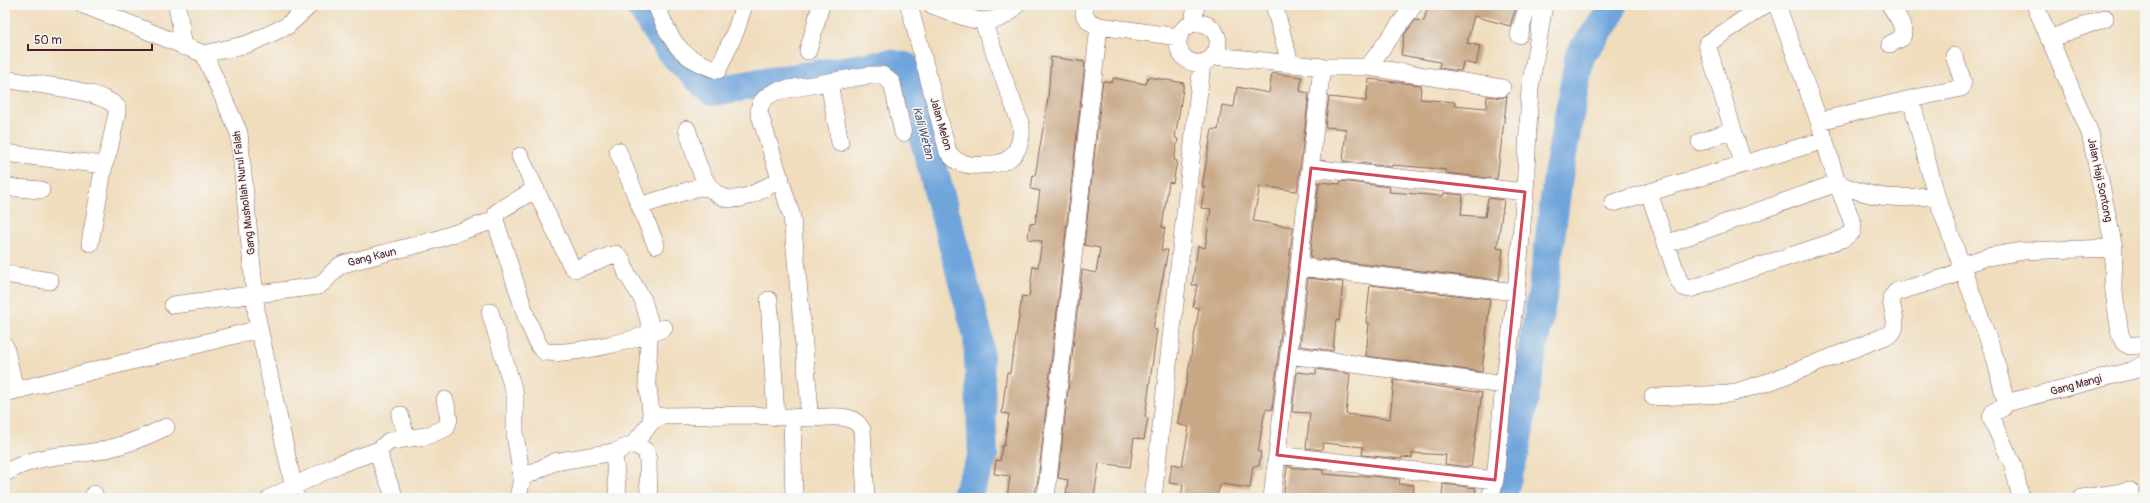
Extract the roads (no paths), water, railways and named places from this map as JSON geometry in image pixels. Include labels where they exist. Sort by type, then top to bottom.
[{"type":"street","points":[[84,5],[103,11],[184,47],[204,54],[248,44],[287,26],[310,5]]},
{"type":"street","points":[[177,5],[184,47]]},
{"type":"street","points":[[656,5],[669,36],[678,48],[700,65],[718,70],[736,30],[744,5]]},
{"type":"street","points":[[730,5],[736,30]]},
{"type":"street","points":[[808,51],[821,5]]},
{"type":"street","name":"Jalan Melon","points":[[909,5],[948,152],[954,159],[963,164],[994,165],[1011,158],[1022,138],[1021,125],[983,22]]},
{"type":"street","points":[[932,5],[983,22],[1002,19],[1016,5]]},
{"type":"street","points":[[1084,5],[1084,15],[1090,22],[1099,26],[1179,37]]},
{"type":"street","points":[[1193,23],[1196,5]]},
{"type":"street","points":[[1274,5],[1290,63]]},
{"type":"street","points":[[1368,67],[1414,5]]},
{"type":"street","points":[[1519,35],[1528,5]]},
{"type":"street","points":[[1490,498],[1495,480],[1504,385],[1516,292],[1525,192],[1530,88],[1544,5]]},
{"type":"street","points":[[1743,163],[1707,44],[1765,5]]},
{"type":"street","points":[[1649,193],[1679,281],[1683,287],[1690,289],[1842,239],[1852,232],[1853,224],[1838,183],[1819,122],[1777,5]]},
{"type":"street","points":[[1890,5],[1903,27],[1904,33],[1902,38],[1890,44]]},
{"type":"street","name":"Jalan Haji Sontong","points":[[2035,5],[2090,133],[2114,248],[2113,285],[2120,334],[2124,343],[2130,346],[2143,348]]},
{"type":"street","points":[[2049,39],[2106,18]]},
{"type":"street","points":[[1153,498],[1208,59],[1219,44],[1216,32],[1206,24],[1193,23],[1187,26],[1179,37],[1178,45],[1181,53],[1186,59],[1193,62],[1208,59],[1290,63],[1322,67],[1368,67],[1502,88]]},
{"type":"street","points":[[1046,498],[1099,26]]},
{"type":"street","name":"Gang Mushollah Nurul Falah","points":[[204,54],[239,133],[259,330],[295,493]]},
{"type":"street","points":[[1819,122],[1960,88],[1963,82],[1954,56]]},
{"type":"street","points":[[1272,498],[1322,67]]},
{"type":"street","points":[[792,418],[810,398],[792,217],[759,112],[761,102],[770,94],[777,91],[870,75],[882,75],[887,77],[894,91],[903,133]]},
{"type":"street","points":[[5,79],[86,94],[113,104],[117,107],[109,150],[104,165],[90,243]]},
{"type":"street","points":[[829,82],[840,143]]},
{"type":"street","points":[[1911,99],[1936,195],[1995,358],[2006,403],[2002,408],[1993,412],[1991,418],[2013,465],[2021,498]]},
{"type":"street","points":[[687,129],[708,188]]},
{"type":"street","points":[[1700,142],[1733,130]]},
{"type":"street","points":[[1614,203],[1743,163],[1824,140]]},
{"type":"street","points":[[618,152],[656,245]]},
{"type":"street","points":[[5,153],[104,165]]},
{"type":"street","points":[[520,156],[568,260],[575,269],[616,254],[622,260],[643,300],[650,324],[657,331]]},
{"type":"street","points":[[1310,168],[1525,192]]},
{"type":"street","points":[[640,206],[699,187],[708,188],[721,198],[736,199],[748,196],[781,179]]},
{"type":"street","points":[[1666,244],[1838,183],[1858,193],[1890,198],[1936,195]]},
{"type":"street","points":[[5,187],[41,190]]},
{"type":"street","points":[[536,189],[497,212],[495,220],[526,319],[539,346],[545,352],[575,351],[657,331]]},
{"type":"street","name":"Gang Kaun","points":[[173,305],[318,286],[326,281],[335,268],[343,264],[435,240],[495,220]]},
{"type":"street","points":[[1652,397],[1729,394],[1771,381],[1891,334],[1895,330],[1896,324],[1891,298],[1896,292],[1951,276],[1968,263],[1981,258],[2023,251],[2114,248]]},
{"type":"street","points":[[1299,267],[1516,292]]},
{"type":"street","points":[[5,274],[50,281]]},
{"type":"street","points":[[769,300],[792,418],[794,498]]},
{"type":"street","points":[[490,312],[515,395],[516,435],[522,478],[518,498]]},
{"type":"street","points":[[5,346],[10,392],[259,330]]},
{"type":"street","points":[[652,421],[647,379],[657,331]]},
{"type":"street","points":[[1289,355],[1504,385]]},
{"type":"street","name":"Gang Mangi","points":[[2006,403],[2134,370],[2145,363]]},
{"type":"street","points":[[270,498],[295,493],[337,465],[378,450],[389,441],[426,436],[446,428],[449,419],[445,400]]},
{"type":"street","points":[[522,478],[554,462],[614,452],[634,444],[652,421],[662,416],[674,414],[748,415],[792,418],[850,418],[859,424],[862,430],[866,498]]},
{"type":"street","points":[[400,415],[406,438]]},
{"type":"street","points":[[5,472],[35,458],[102,450],[148,436],[166,427]]},
{"type":"street","points":[[634,444],[646,452],[648,461],[649,498]]},
{"type":"street","points":[[378,450],[382,466],[395,498]]},
{"type":"street","points":[[614,452],[618,498]]},
{"type":"street","points":[[1277,455],[1495,480]]},
{"type":"street","points":[[2082,498],[2130,491]]},
{"type":"waterway","name":"Kali Wetan","points":[[640,5],[671,51],[712,91],[888,64],[905,67],[978,336],[983,456],[965,498]]},
{"type":"waterway","points":[[1501,498],[1515,450],[1544,285],[1558,176],[1580,55],[1609,16],[1612,5]]}]
